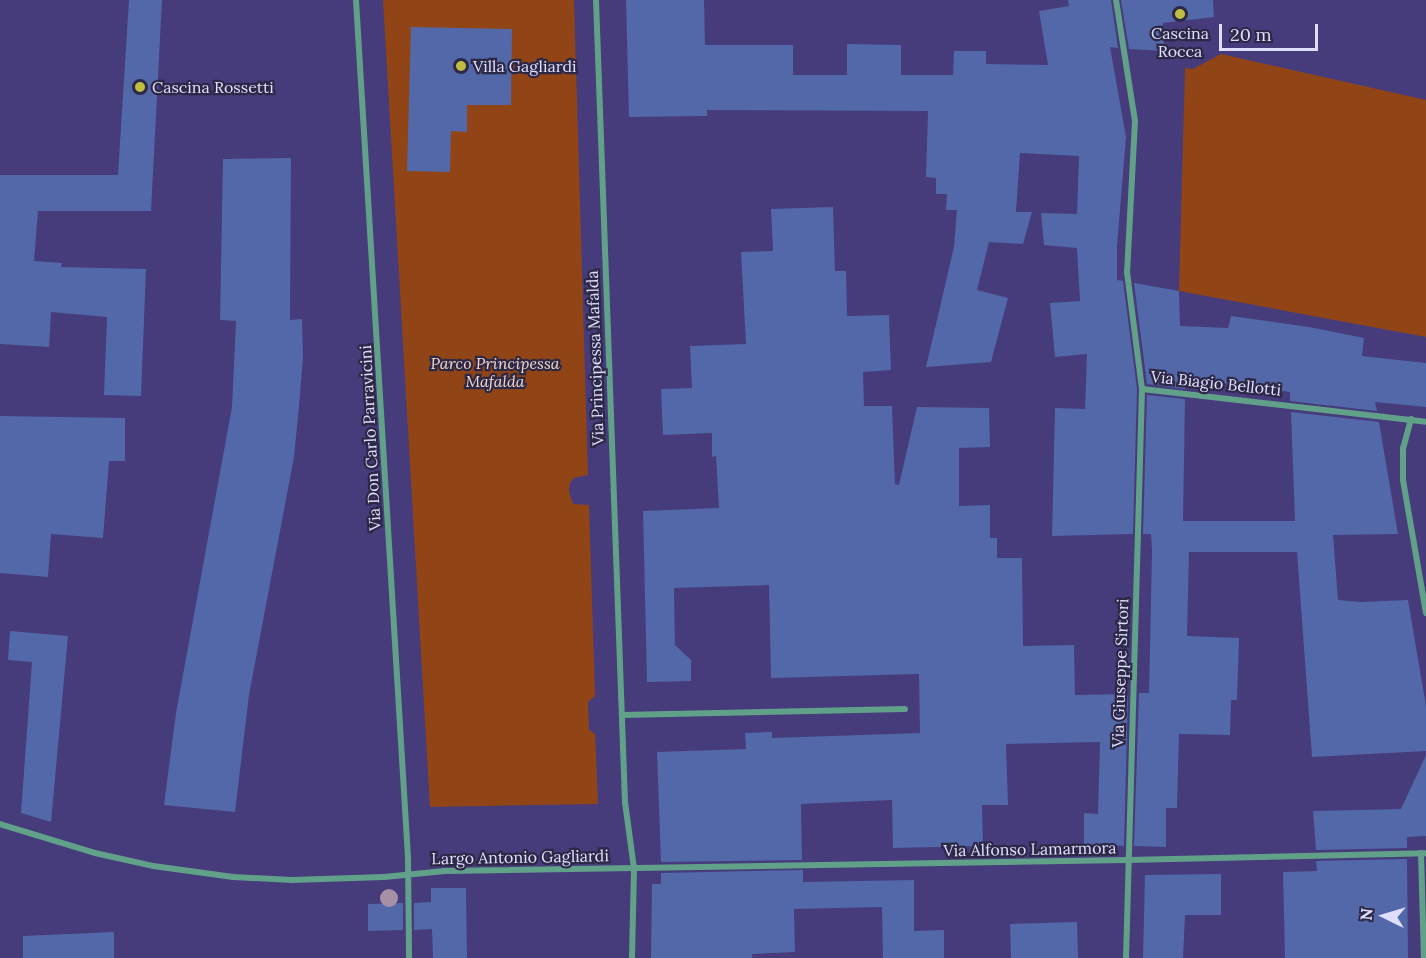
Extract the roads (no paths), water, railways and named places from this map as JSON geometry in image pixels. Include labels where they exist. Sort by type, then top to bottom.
[{"type":"street","name":"Via Don Carlo Parravicini","points":[[356,0],[408,874],[409,958]]},
{"type":"street","name":"Via Principessa Mafalda","points":[[596,0],[625,802],[634,869],[632,958]]},
{"type":"street","name":"Via Biagio Bellotti","points":[[1116,0],[1135,114],[1126,272],[1142,389],[1426,422]]},
{"type":"street","name":"Via Giuseppe Sirtori","points":[[1126,958],[1142,389]]},
{"type":"street","points":[[1411,419],[1403,448],[1403,480],[1426,613]]},
{"type":"street","points":[[622,715],[905,709]]},
{"type":"street","points":[[0,824],[95,853],[213,875],[292,880],[408,874]]},
{"type":"street","points":[[1424,853],[1424,958]]},
{"type":"street","name":"Via Alfonso Lamarmora","points":[[634,869],[1424,853]]},
{"type":"street","name":"Largo Antonio Gagliardi","points":[[408,874],[445,871],[634,869]]},
{"type":"place","name":"Cascina Rocca","points":[[1180,14]]},
{"type":"place","name":"Villa Gagliardi","points":[[461,66]]},
{"type":"place","name":"Cascina Rossetti","points":[[140,87]]},
{"type":"park label","name":"Parco Principessa Mafalda","points":[[495,372]]}]
